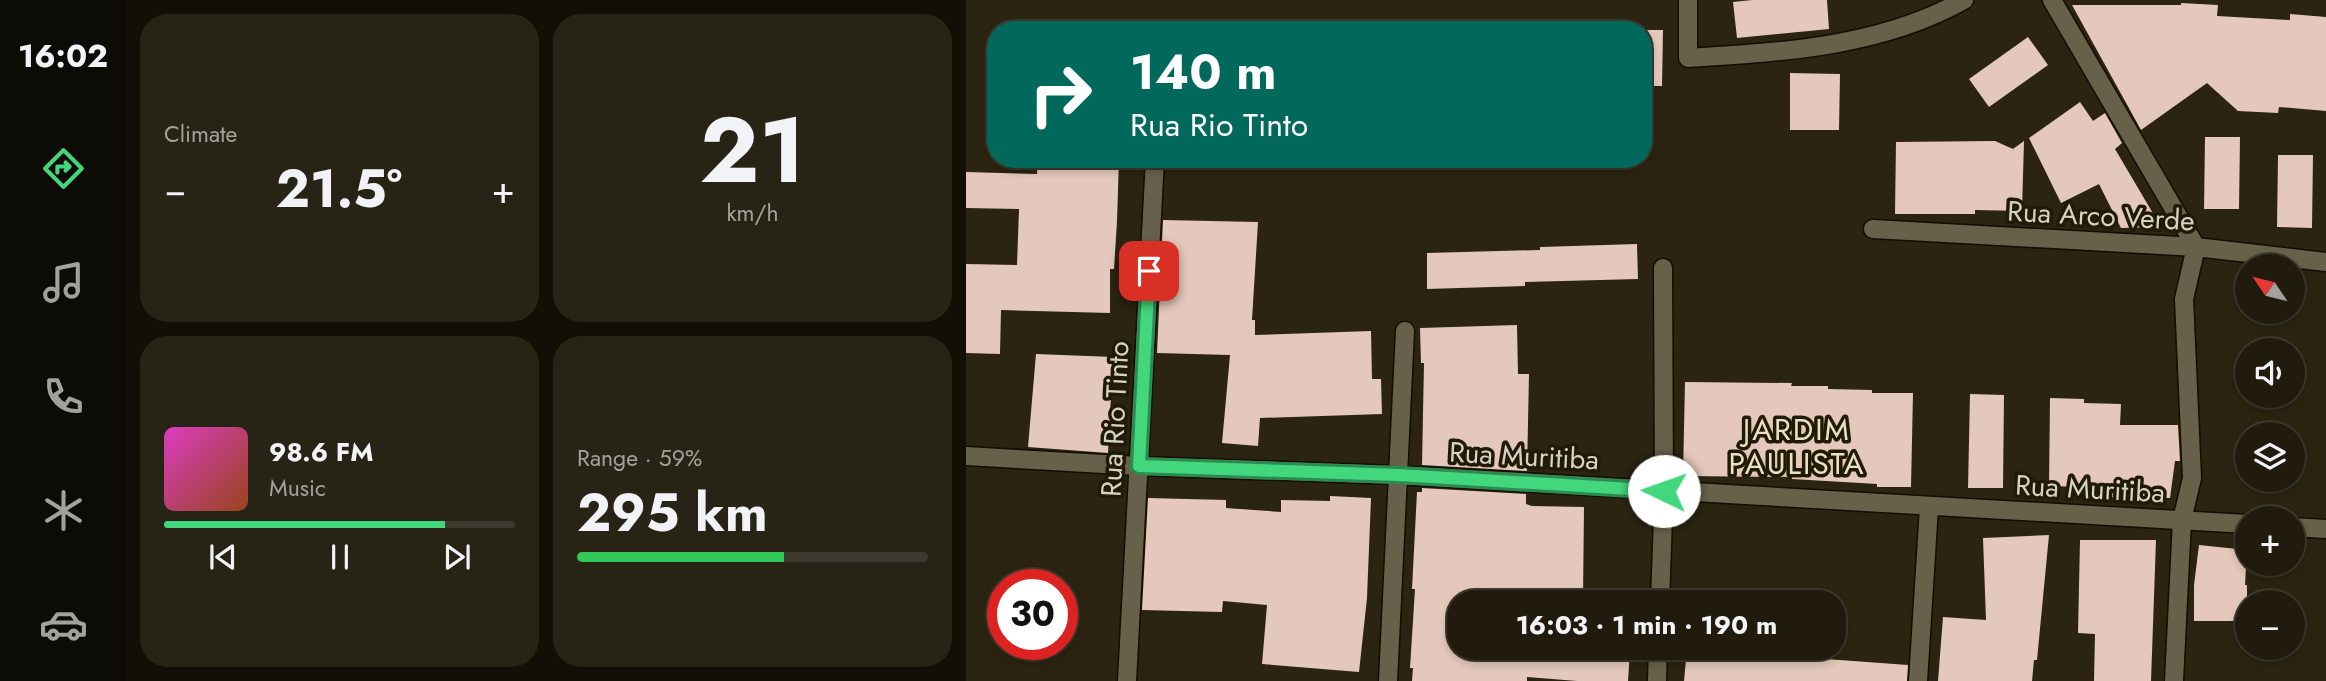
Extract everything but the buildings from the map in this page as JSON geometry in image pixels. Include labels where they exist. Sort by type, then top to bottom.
[{"type":"street","points":[[1688,0],[1688,58],[1773,53],[1873,37],[1944,11],[1965,0]]},
{"type":"street","points":[[2052,0],[2196,247],[2184,299],[2192,469],[2182,520],[2174,681]]},
{"type":"street","name":"Rua Rio Tinto","points":[[1127,681],[1155,168]]},
{"type":"street","name":"Rua Arco Verde","points":[[1873,229],[2196,247],[2326,262]]},
{"type":"street","points":[[1660,590],[1664,491],[1663,268]]},
{"type":"street","points":[[1388,681],[1405,331]]},
{"type":"street","name":"Rua Muritiba","points":[[966,456],[1139,466],[1398,475],[2235,523]]},
{"type":"street","points":[[1918,681],[1929,507]]},
{"type":"street","points":[[2305,528],[2326,529]]},
{"type":"street","points":[[1657,681],[1658,660]]},
{"type":"district","name":"JARDIM PAULISTA","points":[[1797,446]]},
{"type":"route","points":[[1149,271],[1139,466],[1398,475],[1664,491]]}]
